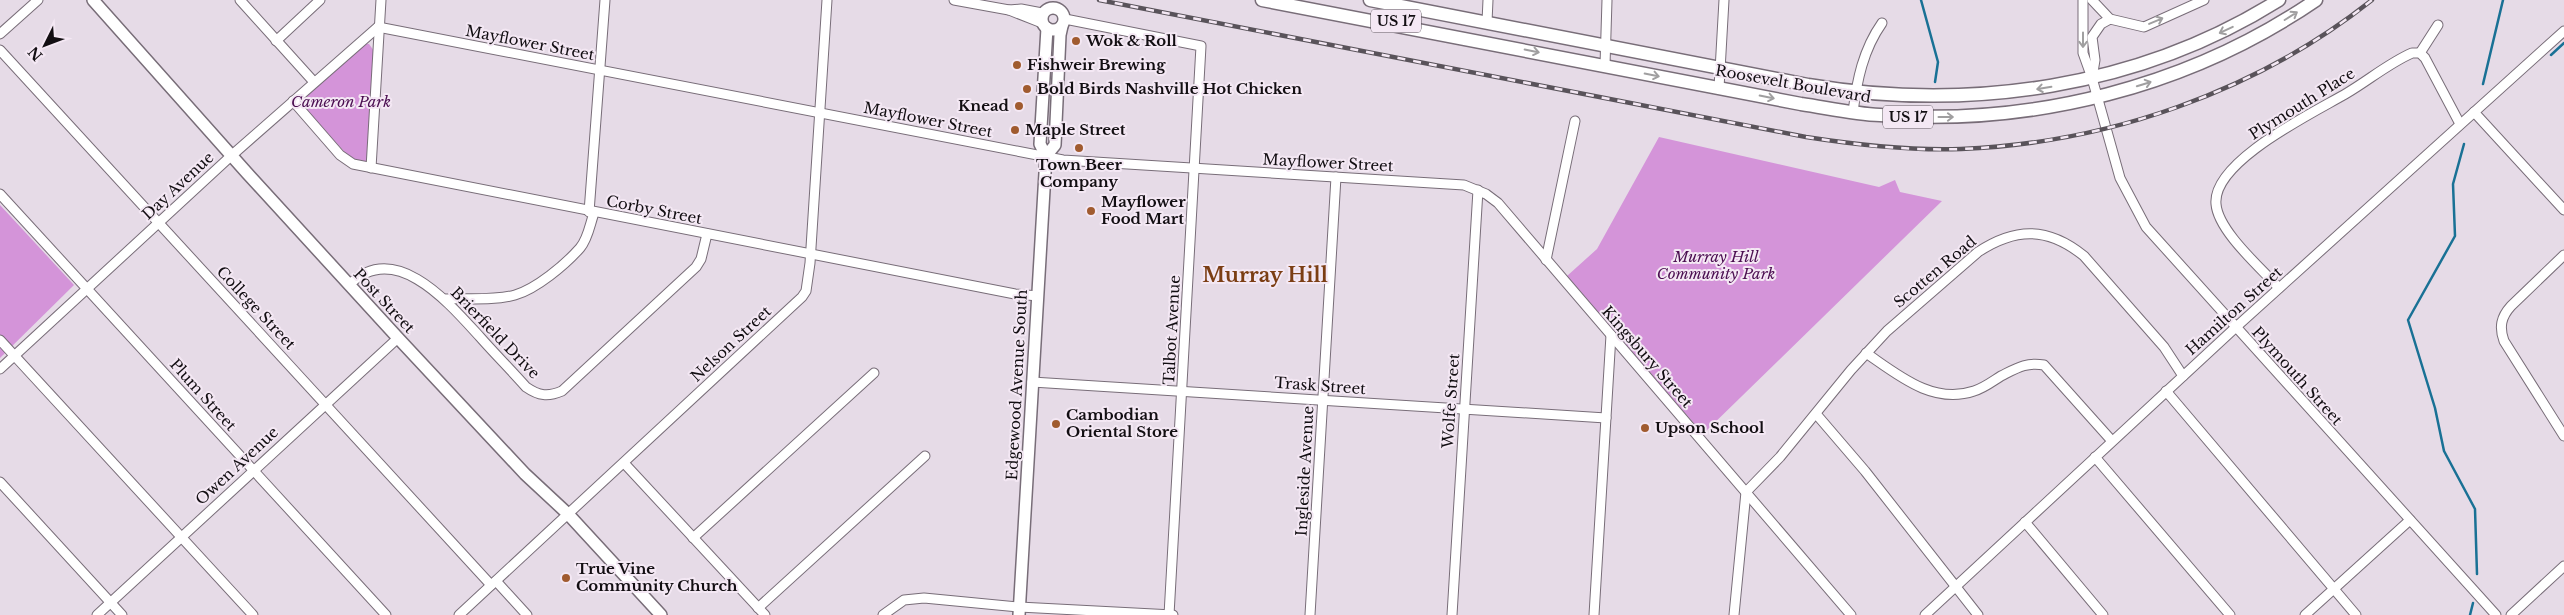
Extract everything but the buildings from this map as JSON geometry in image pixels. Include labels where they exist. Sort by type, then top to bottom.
[{"type":"highway","points":[[1262,0],[1484,42]]},
{"type":"highway","name":"US 17","points":[[1308,0],[1484,42]]},
{"type":"highway","name":"US 17","points":[[1370,0],[1487,22]]},
{"type":"highway","points":[[1409,0],[1487,22]]},
{"type":"highway","name":"Roosevelt Boulevard","points":[[1487,22],[1856,93],[1927,97],[1986,95],[2057,86],[2092,78],[2182,50],[2232,27],[2279,0]]},
{"type":"highway","name":"Roosevelt Boulevard","points":[[1484,42],[1853,112],[1910,117],[1963,117],[2031,110],[2097,98],[2169,76],[2256,36],[2316,0]]},
{"type":"main road","name":"Post Street","points":[[93,0],[231,156],[398,338],[525,474],[568,514],[661,615]]},
{"type":"main road","name":"Edgewood Avenue South","points":[[1046,156],[1055,145],[1060,35],[1064,19],[1063,0]]},
{"type":"main road","points":[[1053,8],[1064,19],[1053,30],[1045,15],[1053,8]]},
{"type":"main road","name":"Edgewood Avenue South","points":[[1019,611],[1046,156],[1040,144],[1045,15]]},
{"type":"street","points":[[0,34],[38,0]]},
{"type":"street","points":[[240,0],[314,82]]},
{"type":"street","points":[[276,41],[320,0]]},
{"type":"street","points":[[371,168],[381,0]]},
{"type":"street","points":[[445,299],[501,298],[530,289],[543,281],[580,248],[586,238],[592,212],[605,0]]},
{"type":"street","name":"Nelson Street","points":[[459,615],[802,297],[806,290],[811,254],[827,0]]},
{"type":"street","points":[[954,0],[1009,10],[1021,9],[1045,15]]},
{"type":"street","points":[[1487,22],[1488,0]]},
{"type":"street","points":[[1605,65],[1607,0]]},
{"type":"street","points":[[1719,88],[1724,0]]},
{"type":"street","points":[[2083,0],[2083,54],[2092,78]]},
{"type":"street","points":[[2092,0],[2110,19],[2144,27],[2204,0]]},
{"type":"street","name":"Talbot Avenue","points":[[1064,19],[1201,46],[1169,615]]},
{"type":"street","points":[[2092,78],[2095,60],[2092,37],[2101,24],[2110,19]]},
{"type":"street","points":[[1853,112],[1860,67],[1874,34],[1882,23]]},
{"type":"street","points":[[2438,26],[2420,53],[2425,58],[2460,124]]},
{"type":"street","name":"Day Avenue","points":[[0,369],[231,156],[378,27]]},
{"type":"street","name":"Mayflower Street","points":[[378,27],[1063,160],[1464,185],[1478,190]]},
{"type":"street","name":"Hamilton Street","points":[[1924,615],[2235,328],[2564,31]]},
{"type":"street","name":"College Street","points":[[0,50],[324,404],[494,583],[527,615]]},
{"type":"street","name":"Plymouth Place","points":[[2280,288],[2221,221],[2215,202],[2220,183],[2254,150],[2281,130],[2348,93],[2403,57],[2412,53],[2420,53]]},
{"type":"street","name":"Plymouth Street","points":[[2092,78],[2120,178],[2135,209],[2166,251],[2496,615]]},
{"type":"street","name":"Corby Street","points":[[293,101],[340,155],[353,164],[1015,294],[1038,296]]},
{"type":"street","points":[[2474,112],[2564,210]]},
{"type":"street","points":[[1546,260],[1575,121]]},
{"type":"street","name":"Ingleside Avenue","points":[[1310,615],[1318,515],[1322,400],[1336,178]]},
{"type":"street","name":"Kingsbury Street","points":[[1478,190],[1498,203],[1851,615]]},
{"type":"street","name":"Wolfe Street","points":[[1452,615],[1478,190]]},
{"type":"street","name":"Plum Street","points":[[0,194],[386,615]]},
{"type":"street","name":"Scotten Road","points":[[1746,492],[1817,415],[1866,353],[1887,331],[1978,252],[2008,236],[2031,233],[2060,239],[2084,256],[2164,347],[2183,376]]},
{"type":"street","name":"Brierfield Drive","points":[[349,284],[363,273],[376,268],[413,276],[445,299],[526,388],[544,396],[554,395],[562,390],[696,267],[701,259],[706,234]]},
{"type":"street","points":[[2564,255],[2503,315],[2501,327],[2504,341],[2564,436]]},
{"type":"street","points":[[1594,615],[1611,335]]},
{"type":"street","name":"Owen Avenue","points":[[97,615],[324,404],[398,338]]},
{"type":"street","points":[[0,340],[253,615]]},
{"type":"street","points":[[1866,353],[1913,384],[1939,394],[1962,394],[1975,390],[2023,364],[2044,365],[2112,441]]},
{"type":"street","points":[[693,538],[874,373]]},
{"type":"street","name":"Trask Street","points":[[1032,382],[1606,418]]},
{"type":"street","points":[[2166,392],[2356,615]]},
{"type":"street","points":[[1817,415],[1889,501],[1978,615]]},
{"type":"street","points":[[758,608],[925,456]]},
{"type":"street","points":[[2095,457],[2230,615]]},
{"type":"street","points":[[624,463],[765,615]]},
{"type":"street","points":[[0,482],[122,615]]},
{"type":"street","points":[[1734,615],[1746,492]]},
{"type":"street","points":[[2306,615],[2410,520]]},
{"type":"street","points":[[2024,522],[2104,615]]},
{"type":"street","points":[[2511,615],[2564,566]]},
{"type":"street","points":[[883,615],[897,603],[908,598],[1019,611],[1173,615]]},
{"type":"green space","name":"Cameron Park","points":[[364,44],[369,44],[374,51],[367,161],[362,163],[349,157],[298,100]]},
{"type":"green space","name":"Murray Hill Community Park","points":[[1659,137],[1879,187],[1895,180],[1900,192],[1942,201],[1703,434],[1567,276],[1597,249]]},
{"type":"green space","points":[[0,205],[74,285],[0,358]]},
{"type":"waterway","points":[[1921,0],[1938,62],[1935,82]]},
{"type":"waterway","points":[[2483,84],[2503,0]]},
{"type":"waterway","points":[[2551,55],[2564,43]]},
{"type":"waterway","points":[[2464,144],[2453,184],[2455,236],[2408,320],[2435,408],[2444,451],[2475,509],[2477,574]]},
{"type":"waterway","points":[[2470,615],[2473,603]]},
{"type":"railway","points":[[1099,0],[1806,137],[1845,143],[1922,149],[1961,149],[2016,145],[2071,136],[2125,123],[2178,107],[2230,86],[2280,61],[2327,33],[2372,0]]},
{"type":"place","name":"Wok & Roll","points":[[1076,41]]},
{"type":"place","name":"Fishweir Brewing","points":[[1017,65]]},
{"type":"place","name":"Bold Birds Nashville Hot Chicken","points":[[1027,89]]},
{"type":"place","name":"Knead","points":[[1019,106]]},
{"type":"place","name":"Maple Street","points":[[1015,130]]},
{"type":"place","name":"Town Beer Company","points":[[1079,148]]},
{"type":"place","name":"Mayflower Food Mart","points":[[1091,211]]},
{"type":"place","name":"Cambodian Oriental Store","points":[[1056,424]]},
{"type":"place","name":"Upson School","points":[[1645,428]]},
{"type":"place","name":"True Vine Community Church","points":[[566,578]]},
{"type":"district","name":"Murray Hill","points":[[1265,275]]}]
